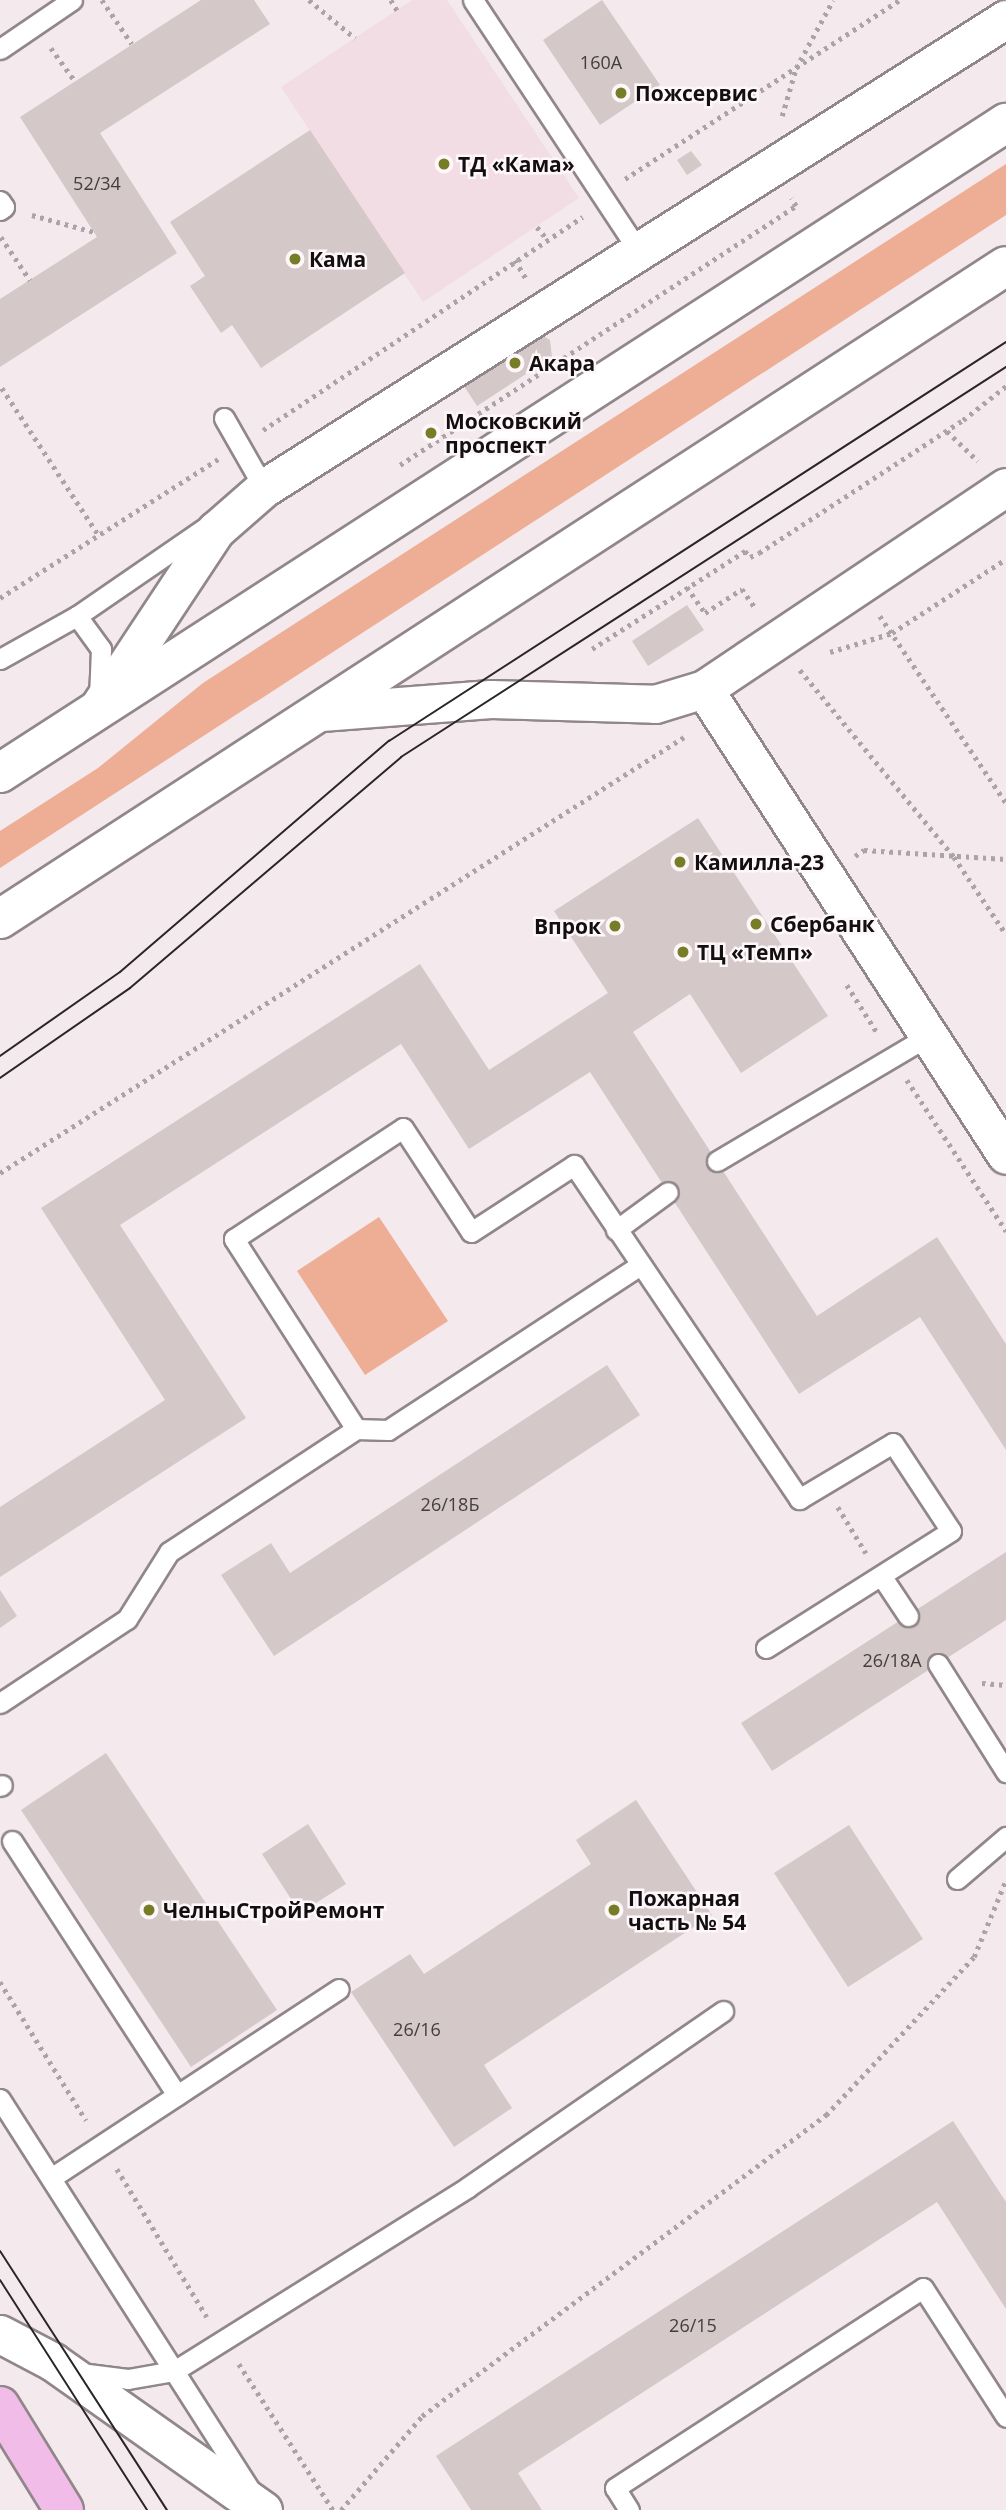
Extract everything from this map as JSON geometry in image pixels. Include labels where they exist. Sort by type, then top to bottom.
[{"type":"main road","points":[[0,773],[1006,123]]},
{"type":"main road","points":[[0,919],[1006,267]]},
{"type":"main road","points":[[0,2406],[64,2510]]},
{"type":"street","points":[[98,708],[216,530],[264,488],[1006,19]]},
{"type":"street","points":[[321,712],[491,699],[656,704],[712,701],[793,650],[857,584],[1006,487]]},
{"type":"street","points":[[712,701],[1006,1155]]},
{"type":"street","points":[[0,2333],[53,2362],[261,2507]]},
{"type":"lane","points":[[0,49],[72,0]]},
{"type":"lane","points":[[473,0],[638,250]]},
{"type":"lane","points":[[0,659],[76,616],[264,488],[224,418]]},
{"type":"lane","points":[[76,616],[101,649],[98,708]]},
{"type":"lane","points":[[716,1161],[930,1035]]},
{"type":"lane","points":[[356,1429],[234,1238],[403,1128],[471,1233],[575,1165],[616,1230],[799,1499],[893,1443],[951,1531],[766,1648]]},
{"type":"lane","points":[[616,1230],[668,1192]]},
{"type":"lane","points":[[0,1703],[127,1619],[169,1552],[356,1429],[388,1430],[640,1265]]},
{"type":"lane","points":[[882,1577],[908,1616]]},
{"type":"lane","points":[[938,1664],[1006,1772]]},
{"type":"lane","points":[[957,1879],[1006,1837]]},
{"type":"lane","points":[[12,1841],[177,2095]]},
{"type":"lane","points":[[51,2178],[340,1989]]},
{"type":"lane","points":[[53,2362],[78,2372],[128,2379],[174,2371],[468,2187],[723,2011]]},
{"type":"lane","points":[[0,2099],[261,2507]]},
{"type":"lane","points":[[629,2510],[615,2488],[923,2288],[1006,2417]]},
{"type":"path","points":[[102,0],[132,44]]},
{"type":"path","points":[[309,0],[355,37]]},
{"type":"path","points":[[391,0],[397,10]]},
{"type":"path","points":[[776,166],[783,102],[796,68],[832,0]]},
{"type":"path","points":[[0,598],[241,445],[605,202],[626,178],[900,0]]},
{"type":"path","points":[[35,25],[75,81]]},
{"type":"path","points":[[1,206],[94,232]]},
{"type":"path","points":[[537,226],[547,239]]},
{"type":"path","points":[[400,465],[762,228]]},
{"type":"path","points":[[0,236],[30,280]]},
{"type":"path","points":[[592,649],[745,551],[750,557],[758,553],[963,420],[1006,386]]},
{"type":"path","points":[[2,388],[98,534]]},
{"type":"path","points":[[819,656],[892,633],[1006,559]]},
{"type":"path","points":[[857,584],[1006,803]]},
{"type":"path","points":[[687,587],[705,613],[742,589],[793,650],[795,663],[954,857],[1006,934]]},
{"type":"path","points":[[0,1173],[712,701]]},
{"type":"path","points":[[824,876],[864,850],[1006,859]]},
{"type":"path","points":[[824,1485],[882,1577]]},
{"type":"path","points":[[341,2510],[422,2416],[826,2115],[974,1957],[1006,1880]]},
{"type":"path","points":[[0,1982],[93,2133]]},
{"type":"path","points":[[110,2160],[208,2318]]},
{"type":"path","points":[[236,2359],[333,2510]]},
{"type":"shaded area","name":"ТД «Кама»","points":[[412,0],[447,0],[579,198],[423,302],[281,87]]},
{"type":"shaded area","points":[[1006,164],[1006,215],[0,868],[0,831],[98,768],[203,683]]},
{"type":"shaded area","points":[[379,1217],[448,1321],[365,1375],[297,1271]]},
{"type":"building","points":[[201,0],[254,0],[270,24],[100,133],[177,253],[0,367],[0,299],[97,237],[20,117]]},
{"type":"building","points":[[602,0],[660,85],[600,125],[543,40]]},
{"type":"building","name":"Кама","points":[[310,130],[405,273],[261,368],[232,325],[221,333],[190,286],[205,276],[170,222]]},
{"type":"building","points":[[691,151],[702,165],[687,175],[677,160]]},
{"type":"building","name":"Акара","points":[[536,332],[550,340],[552,357],[477,406],[464,386],[482,375],[479,370]]},
{"type":"building","points":[[687,605],[704,630],[648,666],[632,641]]},
{"type":"building","points":[[698,818],[828,1016],[741,1073],[690,994],[633,1032],[817,1316],[937,1237],[1006,1344],[1006,1450],[920,1317],[799,1394],[590,1072],[469,1149],[401,1044],[120,1225],[246,1418],[0,1577],[0,1507],[165,1400],[41,1208],[420,964],[489,1070],[608,993],[554,911]]},
{"type":"building","points":[[607,1365],[640,1415],[274,1656],[221,1575],[271,1543],[290,1573]]},
{"type":"building","points":[[1006,1552],[1006,1620],[772,1771],[741,1723]]},
{"type":"building","points":[[0,1590],[17,1616],[0,1628]]},
{"type":"building","name":"ЧелныСтройРемонт","points":[[106,1753],[277,2010],[191,2067],[21,1810]]},
{"type":"building","points":[[636,1800],[712,1915],[484,2065],[512,2108],[454,2147],[351,1992],[410,1954],[424,1974],[591,1864],[576,1840]]},
{"type":"building","points":[[308,1824],[346,1884],[300,1913],[262,1854]]},
{"type":"building","points":[[849,1825],[923,1939],[848,1987],[774,1873]]},
{"type":"building","points":[[953,2121],[1006,2202],[1006,2309],[937,2202],[518,2473],[542,2510],[471,2510],[436,2456]]},
{"type":"tram line","points":[[0,1056],[120,972],[389,741],[1006,342]]},
{"type":"tram line","points":[[0,1078],[130,988],[401,757],[1006,367]]},
{"type":"tram line","points":[[0,2251],[167,2510]]},
{"type":"tram line","points":[[0,2280],[147,2510]]},
{"type":"place","name":"Пожсервис","points":[[621,93]]},
{"type":"place","name":"ТД «Кама»","points":[[444,164]]},
{"type":"place","name":"Кама","points":[[295,259]]},
{"type":"place","name":"Акара","points":[[515,363]]},
{"type":"place","name":"Московский проспект","points":[[431,433]]},
{"type":"place","name":"Камилла-23","points":[[680,862]]},
{"type":"place","name":"Сбербанк","points":[[756,924]]},
{"type":"place","name":"Впрок","points":[[615,926]]},
{"type":"place","name":"ТЦ «Темп»","points":[[683,952]]},
{"type":"place","name":"ЧелныСтройРемонт","points":[[149,1910]]},
{"type":"place","name":"Пожарная часть № 54","points":[[614,1910]]}]
